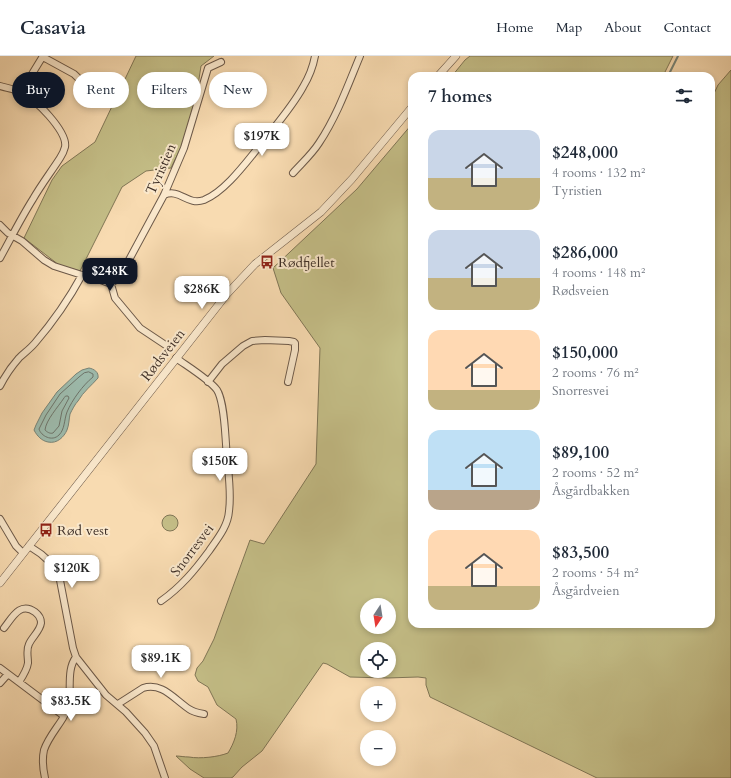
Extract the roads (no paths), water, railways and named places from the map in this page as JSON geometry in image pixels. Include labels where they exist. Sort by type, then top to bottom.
[{"type":"street","points":[[33,72],[43,56],[73,73]]},
{"type":"street","points":[[164,194],[169,192],[174,193],[196,202],[204,200],[218,191],[233,178],[284,116],[303,87],[316,56]]},
{"type":"street","points":[[293,173],[319,143],[341,102],[360,56]]},
{"type":"street","points":[[442,72],[456,56]]},
{"type":"street","name":"Tyristien","points":[[111,284],[123,271],[164,194],[184,148],[208,68],[221,62]]},
{"type":"street","points":[[0,86],[12,89]]},
{"type":"street","points":[[0,258],[32,200],[64,151],[65,140],[42,108]]},
{"type":"street","name":"Rødsveien","points":[[0,583],[226,294],[255,264],[321,212],[352,179],[408,112]]},
{"type":"street","points":[[0,225],[8,233],[22,241],[44,260],[54,266],[111,284],[116,298],[140,328],[167,346]]},
{"type":"street","points":[[0,386],[8,371],[33,346],[54,320],[82,275]]},
{"type":"street","points":[[208,382],[222,364],[243,346],[252,341],[265,340],[289,341],[295,343],[295,350],[288,382]]},
{"type":"street","name":"Snorresvei","points":[[161,601],[171,594],[195,569],[218,538],[226,524],[230,497],[222,408],[218,391],[176,358]]},
{"type":"street","points":[[0,519],[3,529],[23,553]]},
{"type":"street","points":[[29,546],[52,564],[60,575],[73,648],[76,657],[106,695],[118,704],[137,723],[150,739],[165,778]]},
{"type":"street","points":[[4,628],[16,613],[24,608],[34,611],[40,619],[39,628],[28,646],[27,667],[24,676],[19,682]]},
{"type":"street","points":[[45,778],[43,764],[44,751],[47,743],[64,716],[69,701],[72,665],[76,657]]},
{"type":"street","points":[[0,668],[64,716]]},
{"type":"street","points":[[0,683],[8,674]]},
{"type":"street","points":[[118,704],[143,688],[155,686],[161,688],[190,710],[204,714]]},
{"type":"water","points":[[89,368],[96,371],[98,378],[82,395],[74,407],[70,414],[66,433],[54,442],[48,442],[42,439],[34,430],[42,413],[57,392],[76,374]]},
{"type":"waterway","points":[[670,72],[678,56]]},
{"type":"place","name":"Rødfjellet","points":[[267,262]]},
{"type":"place","name":"Rød vest","points":[[46,530]]}]
